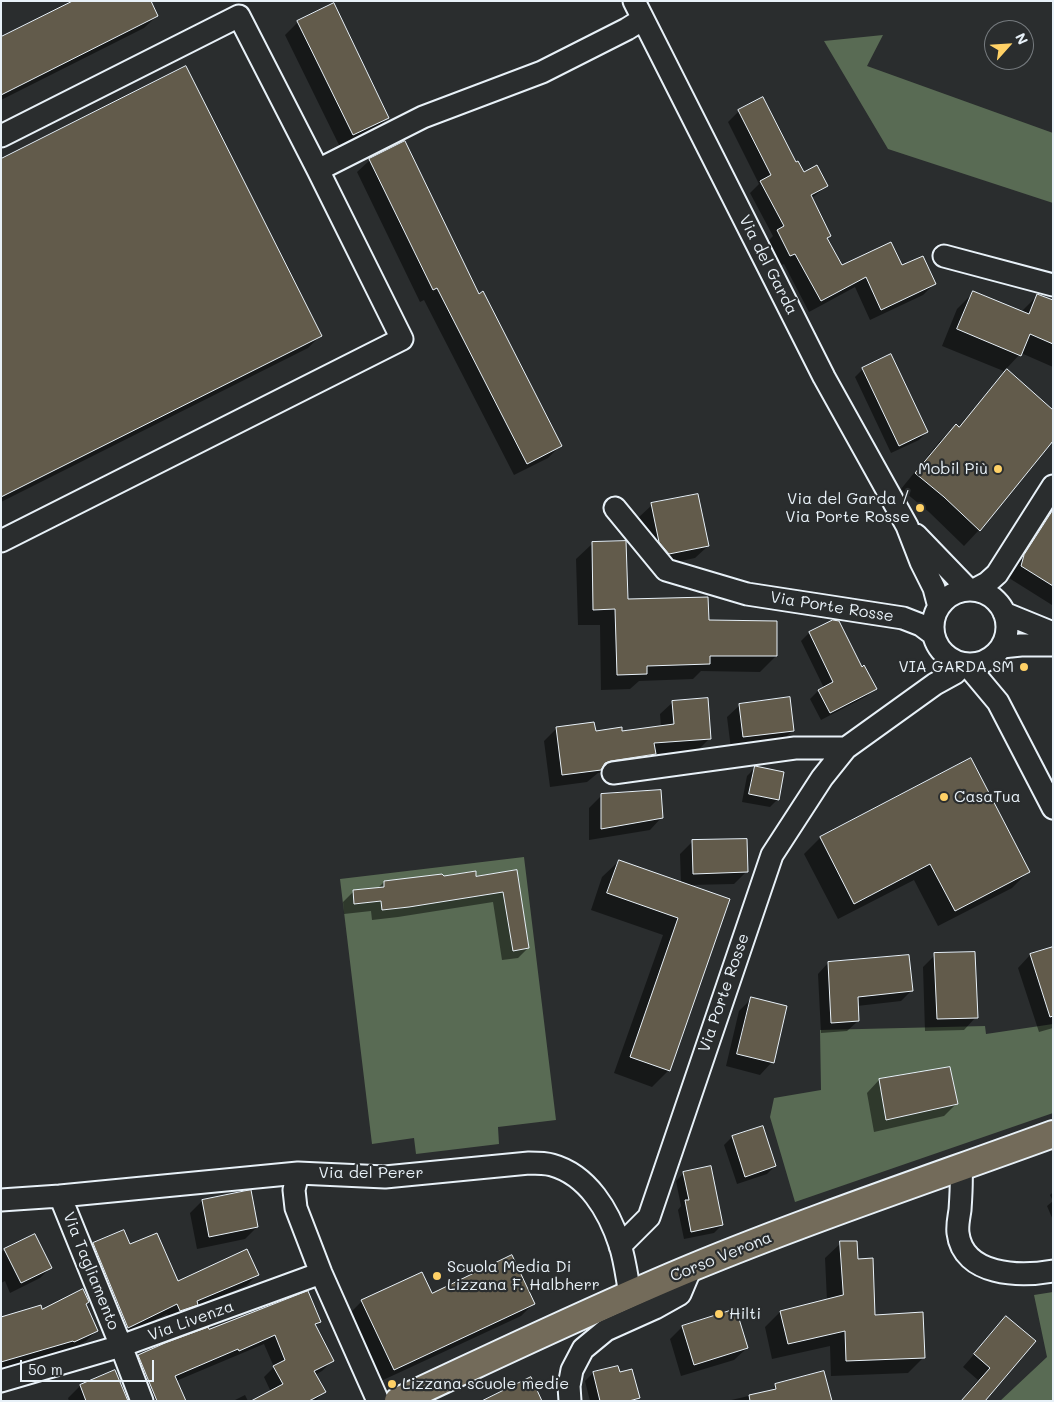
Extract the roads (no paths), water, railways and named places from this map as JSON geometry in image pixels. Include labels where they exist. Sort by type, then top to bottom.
[{"type":"main road","name":"Corso Verona","points":[[398,1401],[630,1294],[691,1268],[804,1224],[1053,1134]]},
{"type":"street","points":[[318,170],[423,117],[542,72],[627,29],[639,10]]},
{"type":"street","name":"Via del Garda","points":[[639,10],[824,377],[907,526],[921,562],[934,588],[937,609]]},
{"type":"street","points":[[1,136],[239,16],[402,339],[1,542]]},
{"type":"street","points":[[944,256],[1053,285]]},
{"type":"street","points":[[1053,486],[997,574],[987,583],[971,590],[948,596],[937,609],[933,622],[933,634],[936,645],[949,659],[965,665],[981,663],[997,652],[1021,645],[1053,645]]},
{"type":"street","name":"Via Porte Rosse","points":[[615,508],[666,570],[747,594],[903,618]]},
{"type":"street","name":"Via del Garda","points":[[907,526],[971,590]]},
{"type":"street","points":[[997,574],[999,606],[1007,630],[997,652],[998,702]]},
{"type":"street","points":[[971,590],[982,592],[999,606],[1053,633]]},
{"type":"street","points":[[903,618],[924,615],[937,609]]},
{"type":"street","points":[[903,618],[921,625],[933,634]]},
{"type":"street","points":[[935,684],[944,654]]},
{"type":"street","points":[[965,665],[998,702],[1053,808]]},
{"type":"street","name":"Via Porte Rosse","points":[[620,1246],[649,1217],[772,855],[822,778],[846,748],[935,684],[965,665]]},
{"type":"street","points":[[613,773],[795,748],[846,748]]},
{"type":"street","name":"Via del Perer","points":[[60,1196],[298,1174],[385,1177],[520,1163],[551,1165],[567,1171],[582,1182],[598,1198],[620,1246],[630,1294]]},
{"type":"street","points":[[960,1168],[962,1184],[958,1232],[962,1248],[974,1262],[991,1270],[1017,1274],[1039,1274],[1053,1271]]},
{"type":"street","points":[[298,1174],[294,1190],[296,1208],[321,1273],[378,1401]]},
{"type":"street","name":"Via Tagliamento","points":[[1,1200],[60,1196],[142,1401]]},
{"type":"street","points":[[570,1401],[569,1386],[572,1370],[583,1348],[606,1330],[655,1308],[680,1294],[691,1268]]},
{"type":"street","name":"Via Livenza","points":[[1,1381],[121,1346],[321,1273]]},
{"type":"place","name":"Mobil Più","points":[[998,469]]},
{"type":"place","name":"Via del Garda / Via Porte Rosse","points":[[920,508]]},
{"type":"place","name":"VIA GARDA SM","points":[[1024,667]]},
{"type":"place","name":"CasaTua","points":[[944,797]]},
{"type":"place","name":"Scuola Media Di Lizzana F. Halbherr","points":[[437,1276]]},
{"type":"place","name":"Hilti","points":[[719,1314]]},
{"type":"place","name":"Lizzana scuole medie","points":[[392,1384]]}]
